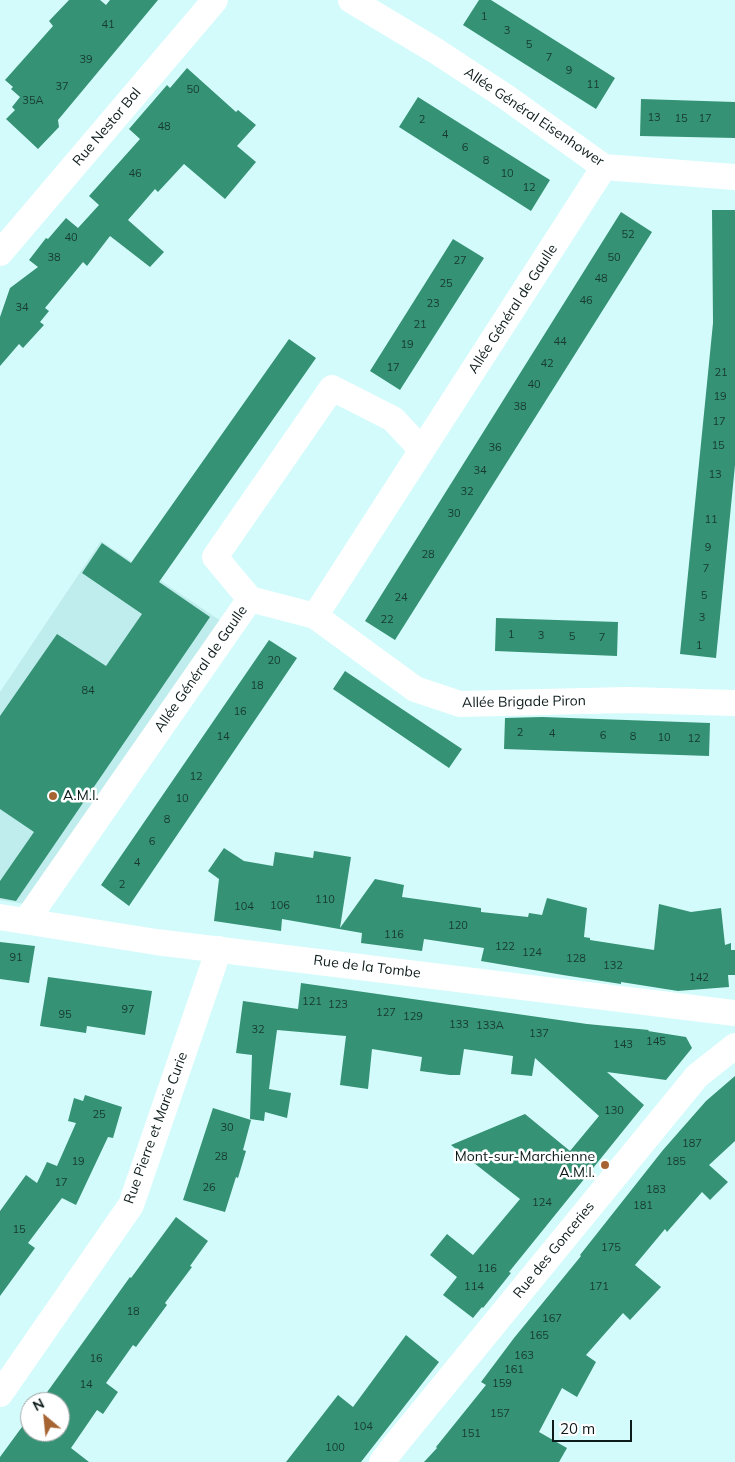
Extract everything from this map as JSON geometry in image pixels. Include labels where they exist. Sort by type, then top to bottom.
[{"type":"street","name":"Rue Nestor Bal","points":[[0,253],[214,0]]},
{"type":"street","name":"Allée Général Eisenhower","points":[[351,0],[436,51],[604,167],[735,177]]},
{"type":"street","name":"Allée Général de Gaulle","points":[[314,616],[604,167]]},
{"type":"street","name":"Allée Général de Gaulle","points":[[26,921],[250,599],[215,557],[332,388],[393,419],[422,450]]},
{"type":"street","name":"Allée Brigade Piron","points":[[250,599],[314,616],[415,689],[460,704],[627,700],[735,703]]},
{"type":"street","name":"Rue de la Tombe","points":[[0,917],[156,942],[735,1014]]},
{"type":"street","name":"Rue Pierre et Marie Curie","points":[[0,1394],[131,1205],[219,949]]},
{"type":"street","name":"Rue des Gonceries","points":[[382,1462],[698,1076],[735,1046]]},
{"type":"shaded area","name":"A.M.I.","points":[[101,541],[230,627],[25,904],[0,900],[0,692]]},
{"type":"building","points":[[69,0],[100,0],[106,5],[110,0],[158,0],[58,120],[59,127],[38,149],[6,119],[15,110],[12,107],[20,97],[5,80],[53,26],[49,21]]},
{"type":"building","points":[[479,0],[491,0],[615,78],[596,109],[463,25]]},
{"type":"building","points":[[187,68],[236,112],[238,110],[256,125],[237,146],[256,162],[225,199],[184,164],[158,192],[155,189],[128,220],[164,252],[150,267],[110,236],[87,266],[83,262],[45,308],[49,311],[40,322],[44,325],[23,348],[19,344],[0,366],[0,317],[10,288],[38,267],[29,260],[46,238],[48,239],[66,218],[78,228],[99,205],[89,196],[140,139],[129,129],[167,85],[170,88]]},
{"type":"building","points":[[418,97],[550,180],[531,211],[399,127]]},
{"type":"building","points":[[641,99],[735,102],[735,138],[640,136]]},
{"type":"building","points":[[712,210],[735,210],[735,465],[716,658],[680,654],[713,323]]},
{"type":"building","points":[[621,212],[652,232],[395,640],[365,621]]},
{"type":"building","points":[[453,239],[484,258],[400,390],[370,371]]},
{"type":"building","name":"A.M.I.","points":[[289,339],[316,358],[159,582],[210,617],[16,901],[0,898],[0,881],[34,832],[0,809],[0,716],[57,634],[106,666],[142,614],[82,573],[102,543],[131,563]]},
{"type":"building","points":[[496,618],[618,622],[617,656],[495,651]]},
{"type":"building","points":[[269,640],[297,658],[129,906],[101,885]]},
{"type":"building","points":[[345,671],[462,749],[449,768],[333,689]]},
{"type":"building","points":[[542,717],[710,723],[709,756],[504,749],[505,718]]},
{"type":"building","points":[[224,848],[244,861],[273,866],[275,852],[313,858],[314,851],[351,857],[340,928],[375,879],[404,885],[402,897],[481,908],[481,912],[528,917],[529,913],[542,915],[547,898],[587,908],[584,937],[590,938],[590,940],[654,950],[659,904],[691,912],[721,908],[725,945],[731,943],[731,950],[735,950],[735,975],[728,975],[729,987],[678,991],[621,982],[621,984],[481,961],[484,948],[424,939],[422,951],[361,943],[362,933],[282,919],[281,931],[214,921],[219,879],[208,871]]},
{"type":"building","points":[[0,942],[35,946],[29,983],[0,979]]},
{"type":"building","points":[[48,977],[152,991],[145,1035],[87,1026],[86,1033],[40,1026]]},
{"type":"building","points":[[301,983],[587,1024],[649,1030],[686,1037],[692,1048],[666,1080],[607,1072],[644,1105],[509,1272],[511,1273],[483,1308],[473,1318],[443,1295],[457,1277],[430,1255],[447,1234],[473,1255],[520,1199],[451,1145],[525,1114],[570,1151],[599,1116],[535,1058],[532,1076],[511,1074],[513,1056],[464,1049],[460,1075],[450,1075],[420,1071],[422,1057],[372,1049],[368,1089],[340,1085],[346,1036],[277,1030],[269,1089],[291,1093],[287,1118],[265,1112],[264,1121],[250,1119],[252,1055],[236,1053],[243,1001],[298,1009]]},
{"type":"building","points":[[735,1076],[735,1141],[709,1165],[728,1182],[710,1200],[702,1192],[667,1232],[665,1229],[635,1265],[661,1287],[630,1320],[623,1313],[586,1355],[596,1362],[577,1397],[562,1388],[539,1432],[567,1448],[559,1462],[424,1462],[486,1385],[481,1382],[514,1338],[581,1256],[663,1150],[706,1101]]},
{"type":"building","points":[[85,1095],[122,1107],[113,1138],[108,1137],[76,1205],[62,1198],[28,1243],[35,1248],[0,1296],[0,1211],[26,1175],[37,1183],[47,1162],[57,1166],[76,1123],[68,1121],[74,1098],[83,1101]]},
{"type":"building","points":[[213,1108],[251,1120],[243,1150],[246,1151],[225,1212],[183,1200]]},
{"type":"building","points":[[176,1217],[208,1241],[190,1266],[192,1267],[165,1303],[167,1305],[136,1347],[133,1345],[106,1383],[118,1392],[103,1414],[97,1410],[71,1448],[89,1462],[0,1462],[0,1457],[20,1430],[20,1442],[70,1442],[70,1392],[47,1392]]},
{"type":"building","points":[[406,1335],[439,1362],[361,1462],[286,1462],[338,1395],[353,1407]]},
{"type":"place","name":"A.M.I.","points":[[53,796]]},
{"type":"place","name":"Mont-sur-Marchienne A.M.I.","points":[[605,1165]]}]
